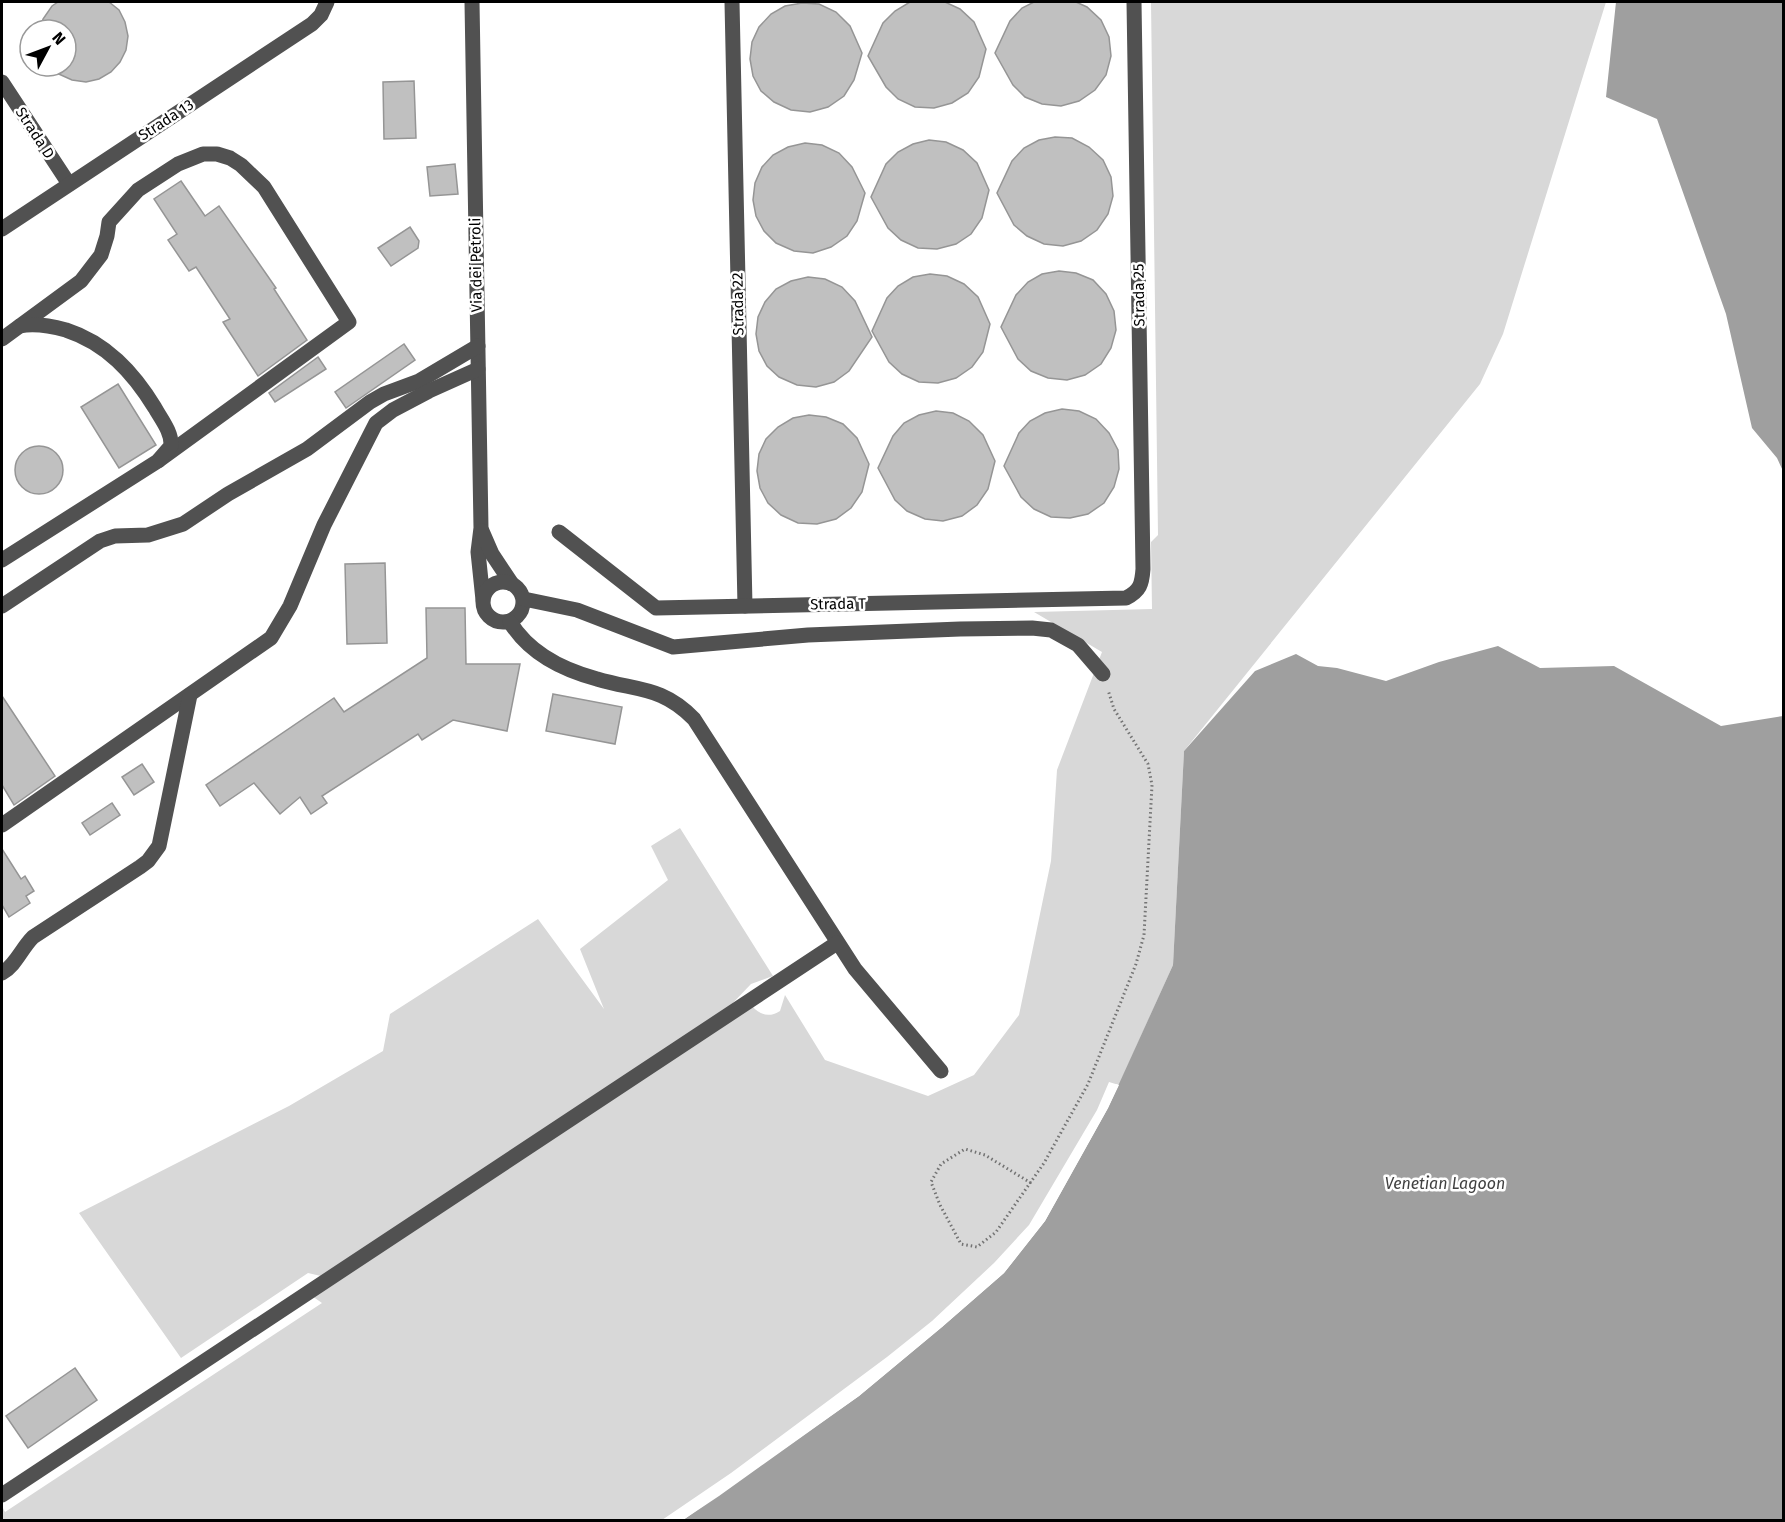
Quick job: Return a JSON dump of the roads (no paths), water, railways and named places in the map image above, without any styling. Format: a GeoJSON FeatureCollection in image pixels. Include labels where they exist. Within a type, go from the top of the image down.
{"type":"FeatureCollection","features":[{"type":"Feature","properties":{"kind":"street","name":"Via dei Petroli"},"geometry":{"type":"LineString","coordinates":[[472,2],[481,528],[477,552],[483,600]]}},
{"type":"Feature","properties":{"kind":"street","name":"Strada 22"},"geometry":{"type":"LineString","coordinates":[[732,2],[745,606]]}},
{"type":"Feature","properties":{"kind":"street","name":"Strada 25"},"geometry":{"type":"LineString","coordinates":[[1134,2],[1143,569],[1140,588]]}},
{"type":"Feature","properties":{"kind":"street","name":"Strada 13"},"geometry":{"type":"LineString","coordinates":[[2,229],[312,24],[327,4]]}},
{"type":"Feature","properties":{"kind":"street","name":"Strada D"},"geometry":{"type":"LineString","coordinates":[[2,82],[69,184]]}},
{"type":"Feature","properties":{"kind":"street"},"geometry":{"type":"LineString","coordinates":[[2,339],[81,281],[101,255],[109,222],[138,190],[178,164],[203,154],[217,154],[236,161],[254,177],[271,198],[349,322],[158,461],[2,560]]}},
{"type":"Feature","properties":{"kind":"street"},"geometry":{"type":"LineString","coordinates":[[20,326],[48,326],[80,335],[99,345],[120,362],[152,404],[172,440],[171,446],[158,461]]}},
{"type":"Feature","properties":{"kind":"street"},"geometry":{"type":"LineString","coordinates":[[2,606],[100,541],[116,536],[148,535],[183,524],[228,494],[307,449],[380,397],[419,381],[478,346]]}},
{"type":"Feature","properties":{"kind":"street"},"geometry":{"type":"LineString","coordinates":[[2,825],[262,646],[277,631],[324,525],[376,423],[393,410],[478,369]]}},
{"type":"Feature","properties":{"kind":"street","name":"Via dei Petroli"},"geometry":{"type":"LineString","coordinates":[[481,528],[492,554],[512,584]]}},
{"type":"Feature","properties":{"kind":"street","name":"Strada T"},"geometry":{"type":"LineString","coordinates":[[559,532],[656,608],[1126,598],[1140,588]]}},
{"type":"Feature","properties":{"kind":"street"},"geometry":{"type":"LineString","coordinates":[[500,582],[512,584],[518,588],[524,599],[521,613],[510,622],[496,622],[490,618],[486,613],[483,600],[485,593],[494,584],[500,582]]}},
{"type":"Feature","properties":{"kind":"street"},"geometry":{"type":"LineString","coordinates":[[524,599],[577,610],[673,646],[808,635],[972,629],[1051,630],[1078,645],[1103,674]]}},
{"type":"Feature","properties":{"kind":"street"},"geometry":{"type":"LineString","coordinates":[[510,622],[522,639],[548,659],[598,680],[656,692],[687,711],[701,727],[855,969],[941,1071]]}},
{"type":"Feature","properties":{"kind":"street"},"geometry":{"type":"LineString","coordinates":[[2,973],[14,965],[24,946],[33,937],[140,867],[154,855],[159,846],[190,695]]}},
{"type":"Feature","properties":{"kind":"street"},"geometry":{"type":"LineString","coordinates":[[2,1495],[837,943]]}},
{"type":"Feature","properties":{"kind":"water"},"geometry":{"type":"Polygon","coordinates":[[[1616,2],[1783,2],[1783,471],[1777,458],[1752,428],[1726,314],[1657,119],[1606,97],[1616,2]]]}},
{"type":"Feature","properties":{"kind":"water","name":"Venetian Lagoon"},"geometry":{"type":"Polygon","coordinates":[[[1498,646],[1540,668],[1614,666],[1721,726],[1783,716],[1783,1520],[683,1520],[859,1396],[1004,1273],[1045,1221],[1108,1108],[1173,965],[1184,751],[1255,671],[1296,654],[1318,666],[1337,668],[1386,681],[1439,662],[1498,646]]]}}]}
